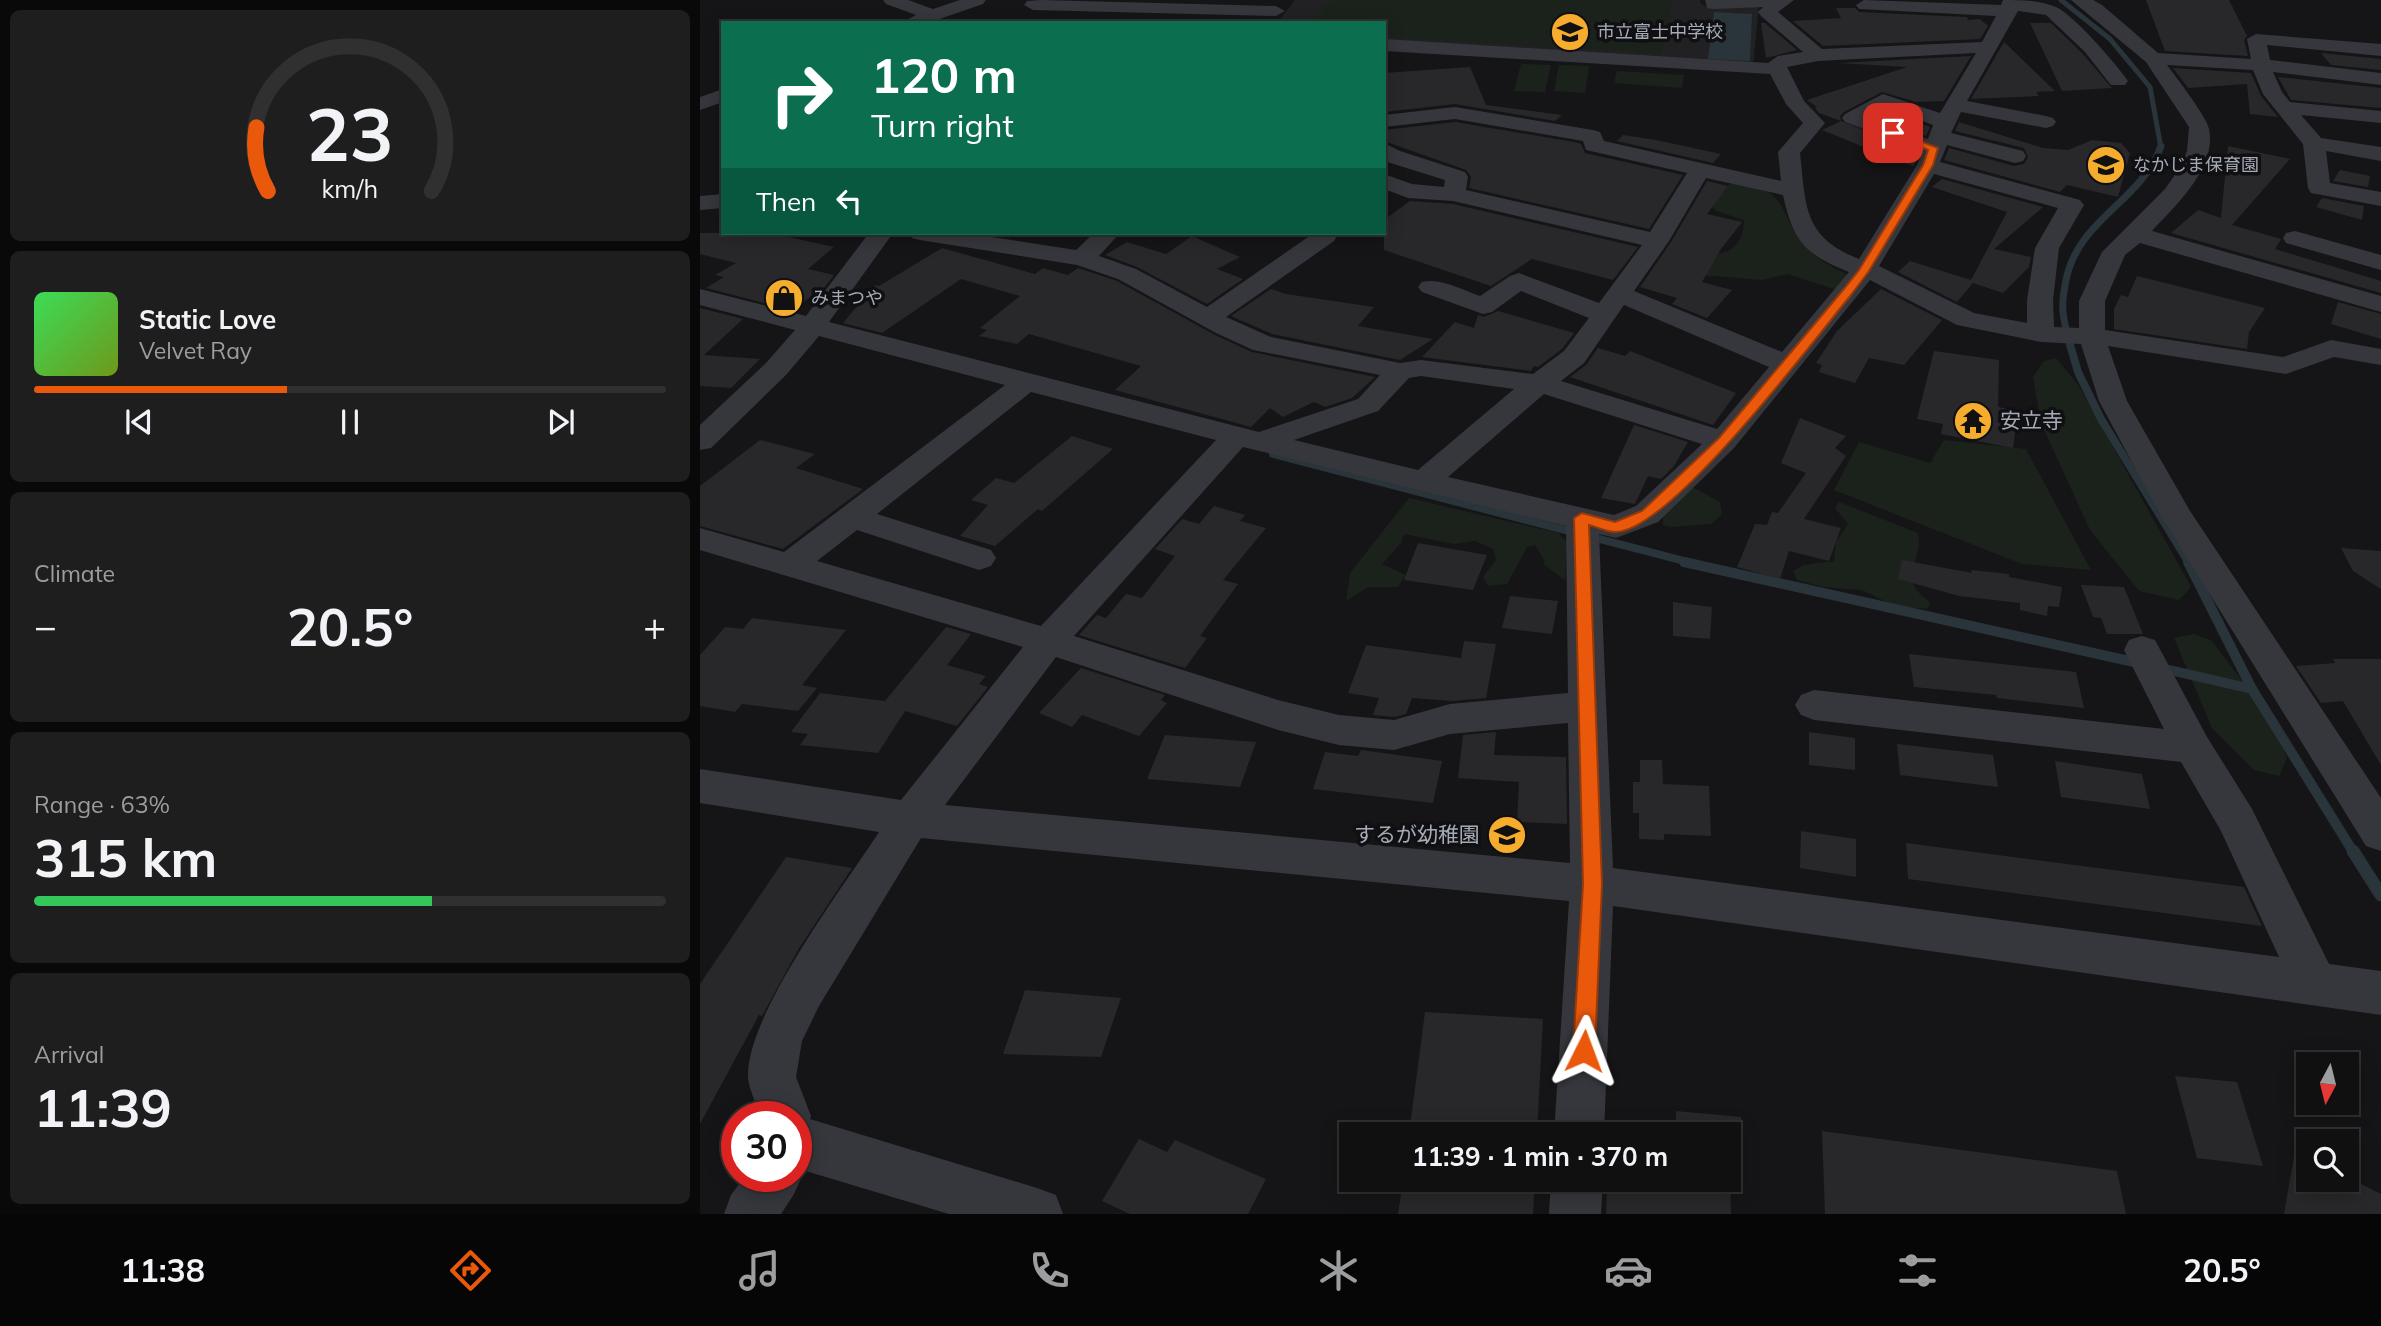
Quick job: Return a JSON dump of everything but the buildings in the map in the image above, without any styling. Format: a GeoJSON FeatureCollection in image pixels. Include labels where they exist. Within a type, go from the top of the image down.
{"type":"FeatureCollection","features":[{"type":"Feature","properties":{"kind":"street"},"geometry":{"type":"LineString","coordinates":[[892,0],[933,15]]}},
{"type":"Feature","properties":{"kind":"street"},"geometry":{"type":"LineString","coordinates":[[916,21],[977,0]]}},
{"type":"Feature","properties":{"kind":"street"},"geometry":{"type":"LineString","coordinates":[[1714,0],[1713,4],[1784,1]]}},
{"type":"Feature","properties":{"kind":"street"},"geometry":{"type":"LineString","coordinates":[[2080,0],[2096,9],[2153,58],[2199,127],[2198,150],[2190,170],[2173,194],[2136,234],[2114,251],[2092,301],[2092,338],[2113,401],[2176,514],[2381,833]]}},
{"type":"Feature","properties":{"kind":"street"},"geometry":{"type":"LineString","coordinates":[[1784,1],[1766,12],[1818,55]]}},
{"type":"Feature","properties":{"kind":"street"},"geometry":{"type":"LineString","coordinates":[[1022,21],[1035,3],[1276,11]]}},
{"type":"Feature","properties":{"kind":"street"},"geometry":{"type":"LineString","coordinates":[[1865,5],[2011,5],[2051,11],[2091,47],[2118,81]]}},
{"type":"Feature","properties":{"kind":"street"},"geometry":{"type":"LineString","coordinates":[[700,297],[1019,388],[1616,527],[1647,514],[1723,441],[1864,271],[2011,5]]}},
{"type":"Feature","properties":{"kind":"street"},"geometry":{"type":"LineString","coordinates":[[2381,50],[2256,39],[2265,79],[2314,144],[2319,188],[2381,199]]}},
{"type":"Feature","properties":{"kind":"street"},"geometry":{"type":"LineString","coordinates":[[1386,45],[1777,69]]}},
{"type":"Feature","properties":{"kind":"street"},"geometry":{"type":"LineString","coordinates":[[1989,47],[1818,55],[1785,60],[1777,64],[1777,69],[1796,104],[1815,123],[1789,152],[1799,217],[1806,234],[1814,244],[1828,255],[1881,276],[1966,319],[2040,334],[2109,338],[2286,366],[2330,348],[2381,357]]}},
{"type":"Feature","properties":{"kind":"street"},"geometry":{"type":"LineString","coordinates":[[2153,58],[2263,65],[2381,79]]}},
{"type":"Feature","properties":{"kind":"street"},"geometry":{"type":"LineString","coordinates":[[700,104],[721,96]]}},
{"type":"Feature","properties":{"kind":"street"},"geometry":{"type":"LineString","coordinates":[[2284,107],[2381,117]]}},
{"type":"Feature","properties":{"kind":"street"},"geometry":{"type":"LineString","coordinates":[[1386,121],[1455,113],[1593,136],[1587,153],[1700,170],[1793,191]]}},
{"type":"Feature","properties":{"kind":"street"},"geometry":{"type":"LineString","coordinates":[[1940,135],[2046,121]]}},
{"type":"Feature","properties":{"kind":"street"},"geometry":{"type":"LineString","coordinates":[[1940,135],[2015,156]]}},
{"type":"Feature","properties":{"kind":"street"},"geometry":{"type":"LineString","coordinates":[[1940,135],[2071,205],[2047,248],[2040,300],[2040,334]]}},
{"type":"Feature","properties":{"kind":"street"},"geometry":{"type":"LineString","coordinates":[[2314,144],[2381,154]]}},
{"type":"Feature","properties":{"kind":"street"},"geometry":{"type":"LineString","coordinates":[[1386,151],[1392,156],[1457,177],[1453,194]]}},
{"type":"Feature","properties":{"kind":"street"},"geometry":{"type":"LineString","coordinates":[[1423,482],[1574,357],[1657,241],[1700,170]]}},
{"type":"Feature","properties":{"kind":"street"},"geometry":{"type":"LineString","coordinates":[[1386,182],[1408,191],[1453,194],[1657,241]]}},
{"type":"Feature","properties":{"kind":"street"},"geometry":{"type":"LineString","coordinates":[[700,203],[721,201]]}},
{"type":"Feature","properties":{"kind":"street"},"geometry":{"type":"LineString","coordinates":[[2136,234],[2381,304]]}},
{"type":"Feature","properties":{"kind":"street"},"geometry":{"type":"LineString","coordinates":[[700,441],[776,369],[812,327],[880,235]]}},
{"type":"Feature","properties":{"kind":"street"},"geometry":{"type":"LineString","coordinates":[[933,235],[1082,258],[1127,274],[1263,344],[1400,371],[1421,368],[1541,383],[1723,441]]}},
{"type":"Feature","properties":{"kind":"street"},"geometry":{"type":"LineString","coordinates":[[1082,258],[1106,235]]}},
{"type":"Feature","properties":{"kind":"street"},"geometry":{"type":"LineString","coordinates":[[1209,317],[1325,236]]}},
{"type":"Feature","properties":{"kind":"street"},"geometry":{"type":"LineString","coordinates":[[2295,238],[2381,263]]}},
{"type":"Feature","properties":{"kind":"street"},"geometry":{"type":"LineString","coordinates":[[1431,288],[1483,306],[1520,281],[1613,304],[1788,365]]}},
{"type":"Feature","properties":{"kind":"street"},"geometry":{"type":"LineString","coordinates":[[779,1101],[772,1077],[779,1038],[803,990],[910,819],[1048,641],[1247,439],[1368,405],[1400,371]]}},
{"type":"Feature","properties":{"kind":"street"},"geometry":{"type":"LineString","coordinates":[[790,565],[1019,388]]}},
{"type":"Feature","properties":{"kind":"street"},"geometry":{"type":"LineString","coordinates":[[853,517],[979,558]]}},
{"type":"Feature","properties":{"kind":"street"},"geometry":{"type":"LineString","coordinates":[[1580,1122],[1592,884],[1582,518]]}},
{"type":"Feature","properties":{"kind":"street"},"geometry":{"type":"LineString","coordinates":[[700,539],[1048,641],[1278,715],[1339,730],[1394,736],[1450,719],[1587,706]]}},
{"type":"Feature","properties":{"kind":"street"},"geometry":{"type":"LineString","coordinates":[[2142,650],[2193,748],[2237,821],[2350,989]]}},
{"type":"Feature","properties":{"kind":"street"},"geometry":{"type":"LineString","coordinates":[[1814,705],[2193,748]]}},
{"type":"Feature","properties":{"kind":"street"},"geometry":{"type":"LineString","coordinates":[[700,786],[910,819],[1592,884],[2350,989]]}},
{"type":"Feature","properties":{"kind":"street"},"geometry":{"type":"LineString","coordinates":[[812,1150],[1037,1214]]}},
{"type":"Feature","properties":{"kind":"street"},"geometry":{"type":"LineString","coordinates":[[750,1214],[763,1192]]}},
{"type":"Feature","properties":{"kind":"street"},"geometry":{"type":"LineString","coordinates":[[1575,1214],[1576,1192]]}},
{"type":"Feature","properties":{"kind":"shaded area","name":"市立富士中学校"},"geometry":{"type":"Polygon","coordinates":[[[1295,0],[1700,0],[1700,3],[1707,7],[1759,6],[1753,66],[1386,41],[1386,21],[1279,21],[1295,0]]]}},
{"type":"Feature","properties":{"kind":"shaded area","name":"市立富士中学校"},"geometry":{"type":"Polygon","coordinates":[[[1331,0],[1673,0],[1661,54],[1386,37],[1386,21],[1315,21],[1331,0]]]}},
{"type":"Feature","properties":{"kind":"shaded area"},"geometry":{"type":"Polygon","coordinates":[[[1714,12],[1752,14],[1750,61],[1708,59],[1714,12]]]}},
{"type":"Feature","properties":{"kind":"shaded area"},"geometry":{"type":"Polygon","coordinates":[[[1521,64],[1551,65],[1545,92],[1514,91],[1521,64]]]}},
{"type":"Feature","properties":{"kind":"shaded area"},"geometry":{"type":"Polygon","coordinates":[[[1559,65],[1589,66],[1585,93],[1554,91],[1559,65]]]}},
{"type":"Feature","properties":{"kind":"shaded area"},"geometry":{"type":"Polygon","coordinates":[[[1617,71],[1684,75],[1682,88],[1614,83],[1617,71]]]}},
{"type":"Feature","properties":{"kind":"shaded area"},"geometry":{"type":"Polygon","coordinates":[[[1730,184],[1750,185],[1774,196],[1810,251],[1824,262],[1851,276],[1837,290],[1788,274],[1762,280],[1699,275],[1666,265],[1658,259],[1712,255],[1725,252],[1734,246],[1741,236],[1744,220],[1716,211],[1709,204],[1730,184]]]}},
{"type":"Feature","properties":{"kind":"shaded area"},"geometry":{"type":"Polygon","coordinates":[[[2056,358],[2079,386],[2191,587],[2179,600],[2139,591],[2090,530],[2041,423],[2033,377],[2044,361],[2056,358]]]}},
{"type":"Feature","properties":{"kind":"shaded area"},"geometry":{"type":"Polygon","coordinates":[[[1944,440],[2026,449],[2091,570],[2022,564],[1834,490],[1859,442],[1930,463],[1944,440]]]}},
{"type":"Feature","properties":{"kind":"shaded area"},"geometry":{"type":"Polygon","coordinates":[[[1692,487],[1720,502],[1722,514],[1711,524],[1672,527],[1663,525],[1663,517],[1692,487]]]}},
{"type":"Feature","properties":{"kind":"shaded area"},"geometry":{"type":"Polygon","coordinates":[[[1409,498],[1558,533],[1567,542],[1565,580],[1543,564],[1545,561],[1535,545],[1527,547],[1507,584],[1488,586],[1483,577],[1496,560],[1493,549],[1475,541],[1454,544],[1404,534],[1401,543],[1382,564],[1406,575],[1398,587],[1368,587],[1346,601],[1350,573],[1409,498]]]}},
{"type":"Feature","properties":{"kind":"shaded area"},"geometry":{"type":"Polygon","coordinates":[[[1839,502],[1918,533],[1919,543],[1912,577],[1919,593],[1930,602],[1928,609],[1895,606],[1862,590],[1823,587],[1797,580],[1793,571],[1804,565],[1834,561],[1836,542],[1848,524],[1835,508],[1839,502]]]}},
{"type":"Feature","properties":{"kind":"shaded area"},"geometry":{"type":"Polygon","coordinates":[[[2194,634],[2212,641],[2275,725],[2287,758],[2279,776],[2254,770],[2212,728],[2174,638],[2194,634]]]}},
{"type":"Feature","properties":{"kind":"waterway"},"geometry":{"type":"LineString","coordinates":[[2061,0],[2110,39],[2150,87],[2161,147]]}},
{"type":"Feature","properties":{"kind":"waterway"},"geometry":{"type":"LineString","coordinates":[[2067,332],[2063,300],[2073,259],[2096,225],[2140,182],[2161,147]]}},
{"type":"Feature","properties":{"kind":"waterway"},"geometry":{"type":"LineString","coordinates":[[2066,331],[2078,372],[2101,419],[2189,563]]}},
{"type":"Feature","properties":{"kind":"waterway"},"geometry":{"type":"LineString","coordinates":[[1273,454],[1692,563]]}},
{"type":"Feature","properties":{"kind":"waterway"},"geometry":{"type":"LineString","coordinates":[[1684,562],[2143,664]]}},
{"type":"Feature","properties":{"kind":"waterway"},"geometry":{"type":"LineString","coordinates":[[2188,562],[2252,689]]}},
{"type":"Feature","properties":{"kind":"waterway"},"geometry":{"type":"LineString","coordinates":[[2161,668],[2252,689]]}},
{"type":"Feature","properties":{"kind":"waterway"},"geometry":{"type":"LineString","coordinates":[[2252,689],[2354,853]]}},
{"type":"Feature","properties":{"kind":"waterway"},"geometry":{"type":"LineString","coordinates":[[2353,851],[2381,895]]}},
{"type":"Feature","properties":{"kind":"place","name":"市立富士中学校"},"geometry":{"type":"Point","coordinates":[1570,32]}},
{"type":"Feature","properties":{"kind":"place","name":"なかじま保育園"},"geometry":{"type":"Point","coordinates":[2106,165]}},
{"type":"Feature","properties":{"kind":"place","name":"みまつや"},"geometry":{"type":"Point","coordinates":[784,298]}},
{"type":"Feature","properties":{"kind":"place","name":"安立寺"},"geometry":{"type":"Point","coordinates":[1973,421]}},
{"type":"Feature","properties":{"kind":"place","name":"するが幼稚園"},"geometry":{"type":"Point","coordinates":[1507,835]}},
{"type":"Feature","properties":{"kind":"route"},"geometry":{"type":"LineString","coordinates":[[1584,1051],[1592,884],[1582,518],[1616,527],[1647,514],[1723,441],[1847,293],[1864,271],[1928,165],[1933,148],[1893,133]]}}]}
